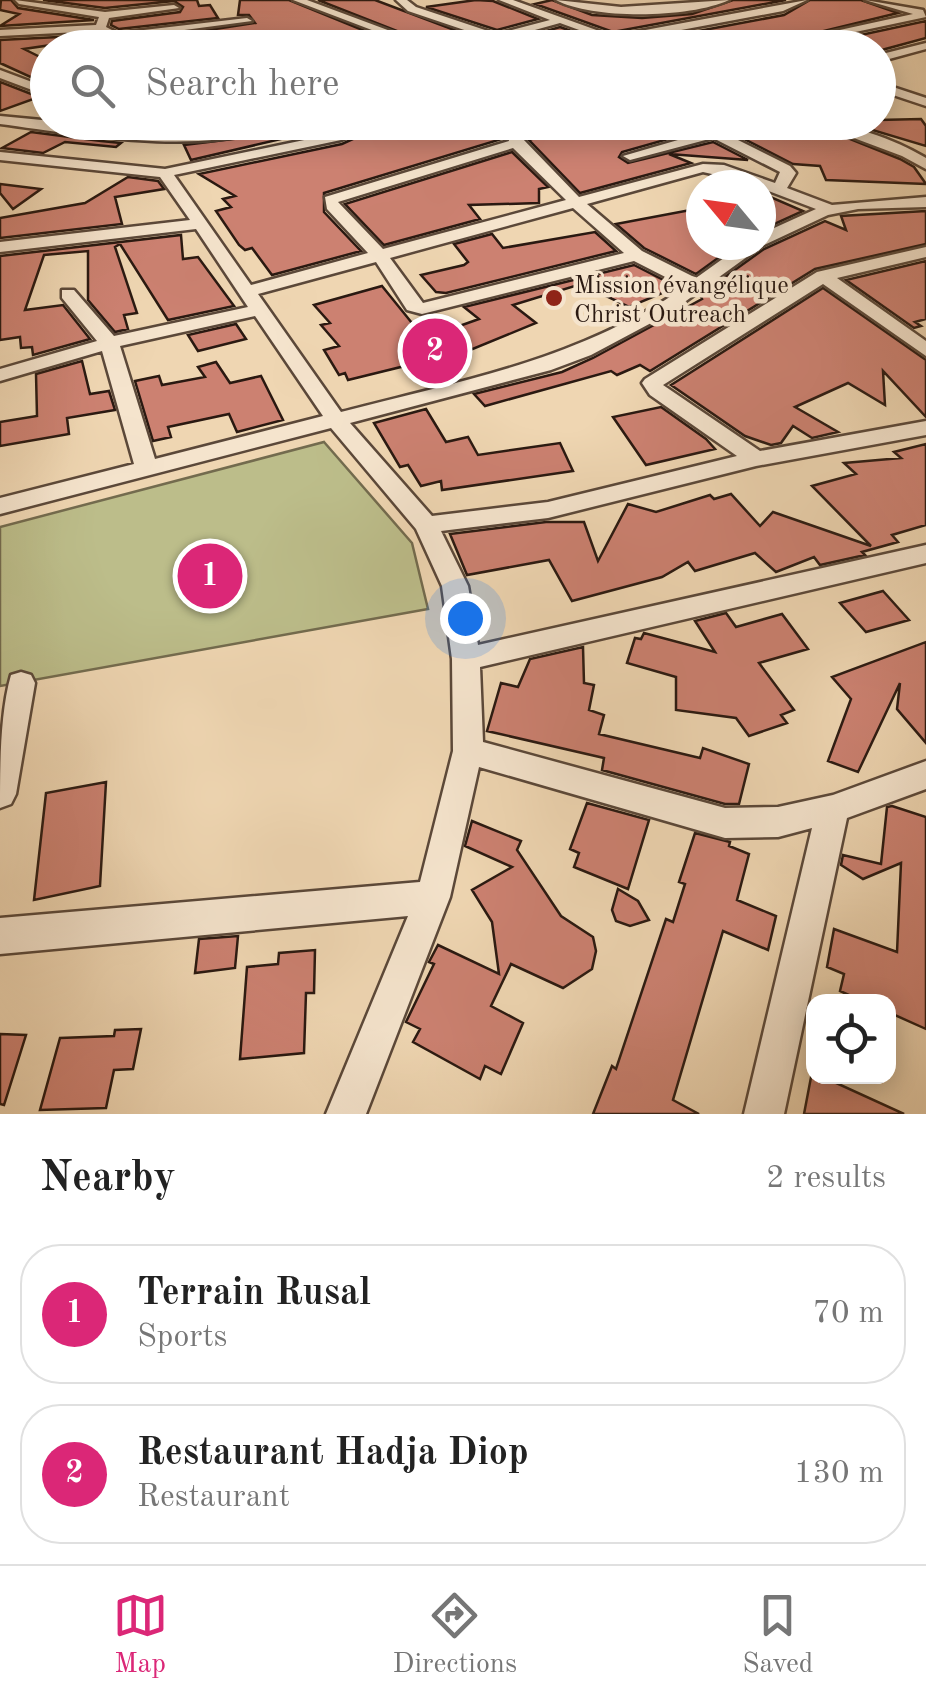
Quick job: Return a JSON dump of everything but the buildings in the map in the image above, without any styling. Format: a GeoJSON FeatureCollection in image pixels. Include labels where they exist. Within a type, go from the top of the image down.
{"type":"FeatureCollection","features":[{"type":"Feature","properties":{"kind":"street"},"geometry":{"type":"LineString","coordinates":[[90,12],[114,0]]}},
{"type":"Feature","properties":{"kind":"street"},"geometry":{"type":"LineString","coordinates":[[298,0],[380,30]]}},
{"type":"Feature","properties":{"kind":"street"},"geometry":{"type":"LineString","coordinates":[[400,0],[412,9],[475,30]]}},
{"type":"Feature","properties":{"kind":"street"},"geometry":{"type":"LineString","coordinates":[[504,0],[589,30]]}},
{"type":"Feature","properties":{"kind":"street"},"geometry":{"type":"LineString","coordinates":[[561,0],[622,10],[724,0]]}},
{"type":"Feature","properties":{"kind":"street"},"geometry":{"type":"LineString","coordinates":[[643,0],[712,21]]}},
{"type":"Feature","properties":{"kind":"street"},"geometry":{"type":"LineString","coordinates":[[654,30],[783,8],[802,0]]}},
{"type":"Feature","properties":{"kind":"street"},"geometry":{"type":"LineString","coordinates":[[870,0],[926,14]]}},
{"type":"Feature","properties":{"kind":"street"},"geometry":{"type":"LineString","coordinates":[[2,10],[20,1],[105,15],[174,8]]}},
{"type":"Feature","properties":{"kind":"street"},"geometry":{"type":"LineString","coordinates":[[858,30],[926,14]]}},
{"type":"Feature","properties":{"kind":"street"},"geometry":{"type":"LineString","coordinates":[[100,28],[105,15]]}},
{"type":"Feature","properties":{"kind":"street"},"geometry":{"type":"LineString","coordinates":[[523,30],[561,20]]}},
{"type":"Feature","properties":{"kind":"street"},"geometry":{"type":"LineString","coordinates":[[173,30],[247,22]]}},
{"type":"Feature","properties":{"kind":"street"},"geometry":{"type":"LineString","coordinates":[[49,30],[104,30]]}},
{"type":"Feature","properties":{"kind":"street"},"geometry":{"type":"LineString","coordinates":[[0,33],[30,31]]}},
{"type":"Feature","properties":{"kind":"street"},"geometry":{"type":"LineString","coordinates":[[896,54],[926,46]]}},
{"type":"Feature","properties":{"kind":"street"},"geometry":{"type":"LineString","coordinates":[[0,74],[30,85]]}},
{"type":"Feature","properties":{"kind":"street"},"geometry":{"type":"LineString","coordinates":[[896,87],[926,86]]}},
{"type":"Feature","properties":{"kind":"street"},"geometry":{"type":"LineString","coordinates":[[896,91],[926,102]]}},
{"type":"Feature","properties":{"kind":"street"},"geometry":{"type":"LineString","coordinates":[[0,120],[30,124]]}},
{"type":"Feature","properties":{"kind":"street"},"geometry":{"type":"LineString","coordinates":[[0,156],[165,173],[326,140]]}},
{"type":"Feature","properties":{"kind":"street"},"geometry":{"type":"LineString","coordinates":[[498,140],[330,200],[380,257],[413,306],[422,309],[636,255]]}},
{"type":"Feature","properties":{"kind":"street"},"geometry":{"type":"LineString","coordinates":[[520,140],[576,202],[636,255],[697,286]]}},
{"type":"Feature","properties":{"kind":"street"},"geometry":{"type":"LineString","coordinates":[[630,156],[691,140]]}},
{"type":"Feature","properties":{"kind":"street"},"geometry":{"type":"LineString","coordinates":[[726,140],[785,169],[789,174],[779,189]]}},
{"type":"Feature","properties":{"kind":"street"},"geometry":{"type":"LineString","coordinates":[[862,140],[923,159]]}},
{"type":"Feature","properties":{"kind":"street"},"geometry":{"type":"LineString","coordinates":[[245,292],[703,168],[719,168],[826,207]]}},
{"type":"Feature","properties":{"kind":"street"},"geometry":{"type":"LineString","coordinates":[[165,173],[336,420],[426,524],[455,586],[466,659],[468,751],[433,897],[346,1114]]}},
{"type":"Feature","properties":{"kind":"street"},"geometry":{"type":"LineString","coordinates":[[776,233],[826,207],[859,202],[926,202]]}},
{"type":"Feature","properties":{"kind":"street"},"geometry":{"type":"LineString","coordinates":[[0,247],[197,224]]}},
{"type":"Feature","properties":{"kind":"street"},"geometry":{"type":"LineString","coordinates":[[756,459],[657,391],[652,383],[824,276],[926,252]]}},
{"type":"Feature","properties":{"kind":"street"},"geometry":{"type":"LineString","coordinates":[[5,498],[147,470],[576,356],[697,286],[728,260]]}},
{"type":"Feature","properties":{"kind":"street"},"geometry":{"type":"LineString","coordinates":[[824,276],[926,350]]}},
{"type":"Feature","properties":{"kind":"street"},"geometry":{"type":"LineString","coordinates":[[68,294],[108,342],[147,470]]}},
{"type":"Feature","properties":{"kind":"street"},"geometry":{"type":"LineString","coordinates":[[0,375],[108,342],[258,310]]}},
{"type":"Feature","properties":{"kind":"street"},"geometry":{"type":"LineString","coordinates":[[426,524],[548,510],[756,459],[926,428]]}},
{"type":"Feature","properties":{"kind":"street"},"geometry":{"type":"LineString","coordinates":[[466,659],[926,554]]}},
{"type":"Feature","properties":{"kind":"street"},"geometry":{"type":"LineString","coordinates":[[0,794],[22,683]]}},
{"type":"Feature","properties":{"kind":"street"},"geometry":{"type":"LineString","coordinates":[[468,751],[725,823],[778,822],[834,809],[926,775]]}},
{"type":"Feature","properties":{"kind":"street"},"geometry":{"type":"LineString","coordinates":[[764,1114],[834,809]]}},
{"type":"Feature","properties":{"kind":"street"},"geometry":{"type":"LineString","coordinates":[[0,936],[433,897]]}},
{"type":"Feature","properties":{"kind":"green space"},"geometry":{"type":"Polygon","coordinates":[[[324,442],[412,543],[428,609],[0,686],[0,527],[324,442]]]}},
{"type":"Feature","properties":{"kind":"place","name":"Mission évangélique Christ Outreach"},"geometry":{"type":"Point","coordinates":[554,298]}},
{"type":"Feature","properties":{"kind":"place","name":"Restaurant Hadja Diop"},"geometry":{"type":"Point","coordinates":[435,351]}},
{"type":"Feature","properties":{"kind":"place","name":"Terrain Rusal"},"geometry":{"type":"Point","coordinates":[210,576]}}]}
